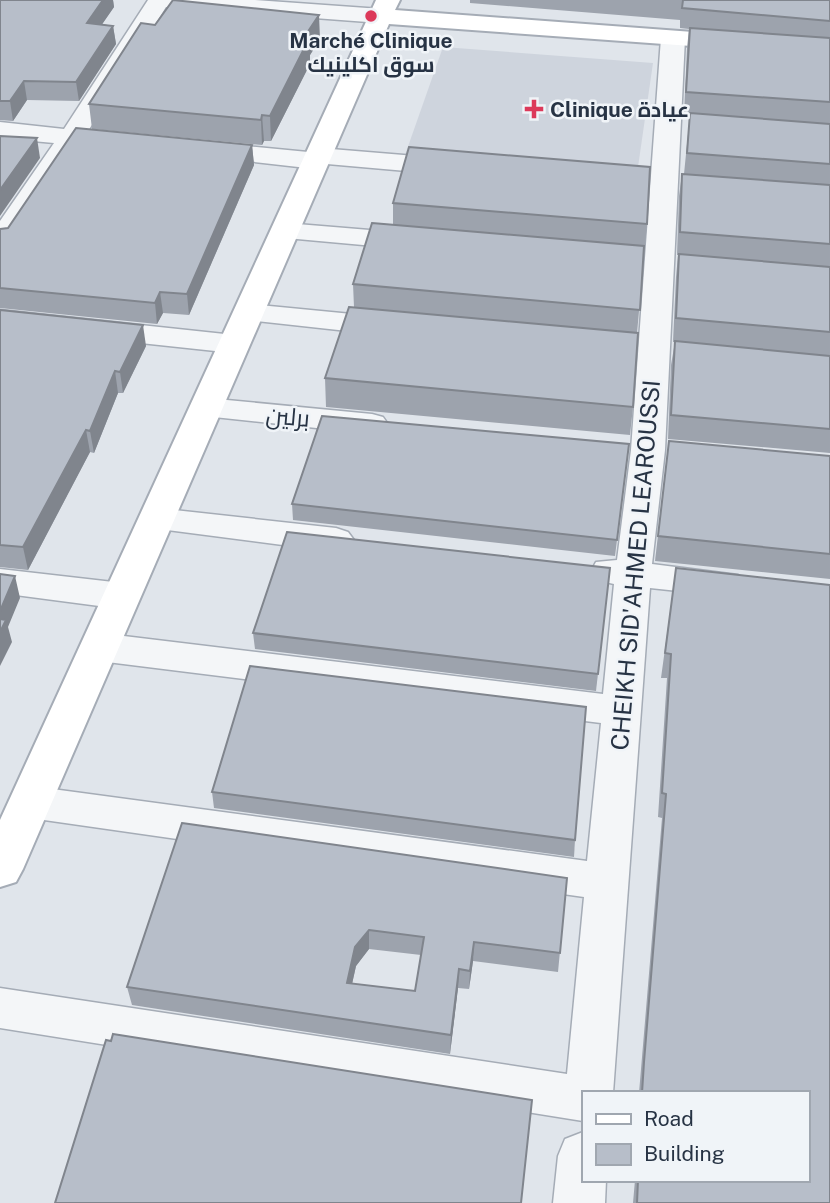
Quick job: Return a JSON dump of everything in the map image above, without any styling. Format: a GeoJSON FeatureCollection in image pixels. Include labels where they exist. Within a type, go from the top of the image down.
{"type":"FeatureCollection","features":[{"type":"Feature","properties":{"kind":"street"},"geometry":{"type":"LineString","coordinates":[[0,241],[161,0],[385,8],[673,38],[830,49]]}},
{"type":"Feature","properties":{"kind":"street"},"geometry":{"type":"LineString","coordinates":[[0,869],[385,8]]}},
{"type":"Feature","properties":{"kind":"street","name":"CHEIKH SID'AHMED LEAROUSSI"},"geometry":{"type":"LineString","coordinates":[[589,1091],[633,574],[647,450],[664,184],[681,124],[673,38]]}},
{"type":"Feature","properties":{"kind":"street"},"geometry":{"type":"LineString","coordinates":[[0,130],[151,145]]}},
{"type":"Feature","properties":{"kind":"street"},"geometry":{"type":"LineString","coordinates":[[179,147],[471,168]]}},
{"type":"Feature","properties":{"kind":"street"},"geometry":{"type":"LineString","coordinates":[[285,231],[451,246]]}},
{"type":"Feature","properties":{"kind":"street"},"geometry":{"type":"LineString","coordinates":[[248,313],[428,330]]}},
{"type":"Feature","properties":{"kind":"street"},"geometry":{"type":"LineString","coordinates":[[0,319],[234,344]]}},
{"type":"Feature","properties":{"kind":"street","name":"برلين"},"geometry":{"type":"LineString","coordinates":[[206,408],[399,426]]}},
{"type":"Feature","properties":{"kind":"street"},"geometry":{"type":"LineString","coordinates":[[156,519],[364,543]]}},
{"type":"Feature","properties":{"kind":"street"},"geometry":{"type":"LineString","coordinates":[[571,567],[764,588]]}},
{"type":"Feature","properties":{"kind":"street"},"geometry":{"type":"LineString","coordinates":[[0,581],[122,596]]}},
{"type":"Feature","properties":{"kind":"street"},"geometry":{"type":"LineString","coordinates":[[99,647],[621,711]]}},
{"type":"Feature","properties":{"kind":"street"},"geometry":{"type":"LineString","coordinates":[[30,802],[607,882]]}},
{"type":"Feature","properties":{"kind":"street"},"geometry":{"type":"LineString","coordinates":[[0,1007],[582,1099]]}},
{"type":"Feature","properties":{"kind":"street"},"geometry":{"type":"LineString","coordinates":[[579,1203],[582,1168]]}},
{"type":"Feature","properties":{"kind":"shaded area","name":"Clinique عيادة"},"geometry":{"type":"Polygon","coordinates":[[[443,47],[653,63],[637,174],[405,155],[443,47]]]}},
{"type":"Feature","properties":{"kind":"building"},"geometry":{"type":"Polygon","coordinates":[[[0,0],[103,0],[87,23],[113,26],[76,82],[24,81],[10,101],[0,101],[0,0]]]}},
{"type":"Feature","properties":{"kind":"building"},"geometry":{"type":"Polygon","coordinates":[[[173,0],[319,15],[303,39],[309,39],[270,116],[262,115],[261,120],[89,104],[141,23],[155,25],[173,0]]]}},
{"type":"Feature","properties":{"kind":"building"},"geometry":{"type":"Polygon","coordinates":[[[683,0],[830,0],[830,21],[682,8],[683,0]]]}},
{"type":"Feature","properties":{"kind":"building"},"geometry":{"type":"Polygon","coordinates":[[[690,28],[830,38],[830,102],[686,92],[690,28]]]}},
{"type":"Feature","properties":{"kind":"building"},"geometry":{"type":"Polygon","coordinates":[[[690,113],[830,124],[830,164],[687,153],[690,113]]]}},
{"type":"Feature","properties":{"kind":"building"},"geometry":{"type":"Polygon","coordinates":[[[76,128],[252,145],[187,294],[160,292],[155,303],[0,288],[0,229],[8,228],[76,128]]]}},
{"type":"Feature","properties":{"kind":"building"},"geometry":{"type":"Polygon","coordinates":[[[0,136],[37,138],[0,190],[0,136]]]}},
{"type":"Feature","properties":{"kind":"building"},"geometry":{"type":"Polygon","coordinates":[[[409,147],[650,167],[647,224],[393,203],[409,147]]]}},
{"type":"Feature","properties":{"kind":"building"},"geometry":{"type":"Polygon","coordinates":[[[682,174],[830,185],[830,244],[680,232],[682,174]]]}},
{"type":"Feature","properties":{"kind":"building"},"geometry":{"type":"Polygon","coordinates":[[[372,223],[644,246],[640,310],[353,284],[372,223]]]}},
{"type":"Feature","properties":{"kind":"building"},"geometry":{"type":"Polygon","coordinates":[[[679,254],[830,267],[830,332],[676,318],[679,254]]]}},
{"type":"Feature","properties":{"kind":"building"},"geometry":{"type":"Polygon","coordinates":[[[349,307],[638,333],[633,407],[325,378],[349,307]]]}},
{"type":"Feature","properties":{"kind":"building"},"geometry":{"type":"Polygon","coordinates":[[[0,310],[143,325],[120,372],[115,371],[90,431],[86,430],[23,547],[0,545],[0,310]]]}},
{"type":"Feature","properties":{"kind":"building"},"geometry":{"type":"Polygon","coordinates":[[[675,341],[830,356],[830,429],[671,415],[675,341]]]}},
{"type":"Feature","properties":{"kind":"building"},"geometry":{"type":"Polygon","coordinates":[[[322,416],[629,444],[617,540],[292,504],[322,416]]]}},
{"type":"Feature","properties":{"kind":"building"},"geometry":{"type":"Polygon","coordinates":[[[669,441],[830,456],[830,554],[658,536],[669,441]]]}},
{"type":"Feature","properties":{"kind":"building"},"geometry":{"type":"Polygon","coordinates":[[[287,532],[610,568],[598,674],[253,633],[287,532]]]}},
{"type":"Feature","properties":{"kind":"building"},"geometry":{"type":"Polygon","coordinates":[[[676,568],[830,585],[830,1203],[637,1203],[638,1182],[809,1182],[809,1091],[642,1091],[666,794],[662,793],[671,654],[665,653],[676,568]]]}},
{"type":"Feature","properties":{"kind":"building"},"geometry":{"type":"Polygon","coordinates":[[[0,574],[15,576],[0,611],[0,574]]]}},
{"type":"Feature","properties":{"kind":"building"},"geometry":{"type":"Polygon","coordinates":[[[0,619],[6,620],[0,632],[0,619]]]}},
{"type":"Feature","properties":{"kind":"building"},"geometry":{"type":"Polygon","coordinates":[[[250,666],[586,707],[575,840],[212,792],[250,666]]]}},
{"type":"Feature","properties":{"kind":"building"},"geometry":{"type":"Polygon","coordinates":[[[182,823],[567,878],[560,953],[474,942],[470,971],[459,969],[451,1035],[127,987],[182,823]],[[369,930],[355,947],[347,983],[415,991],[424,937],[369,930]]]}},
{"type":"Feature","properties":{"kind":"building"},"geometry":{"type":"Polygon","coordinates":[[[113,1034],[532,1100],[521,1203],[55,1203],[106,1040],[111,1041],[113,1034]]]}},
{"type":"Feature","properties":{"kind":"place","name":"Marché Clinique سوق اكلينيك"},"geometry":{"type":"Point","coordinates":[371,16]}},
{"type":"Feature","properties":{"kind":"place","name":"Clinique عيادة"},"geometry":{"type":"Point","coordinates":[534,109]}}]}
